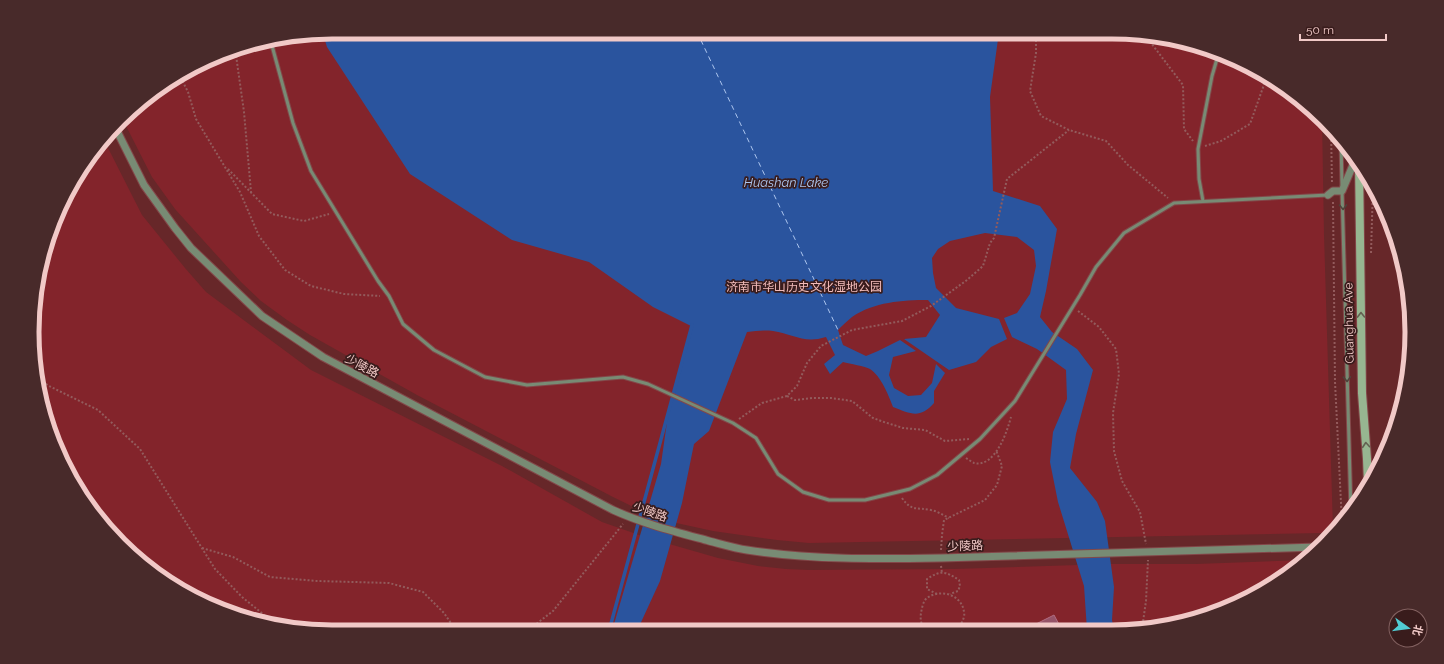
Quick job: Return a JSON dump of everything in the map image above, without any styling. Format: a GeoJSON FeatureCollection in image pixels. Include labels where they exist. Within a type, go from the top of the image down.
{"type":"FeatureCollection","features":[{"type":"Feature","properties":{"kind":"main road","name":"Guanghua Ave"},"geometry":{"type":"LineString","coordinates":[[1359,174],[1362,393],[1368,475]]}},
{"type":"Feature","properties":{"kind":"street","name":"少陵路"},"geometry":{"type":"LineString","coordinates":[[118,133],[144,185],[175,228],[191,248],[262,316],[323,358],[629,517],[674,532],[746,550],[786,555],[880,559],[1148,553],[1310,547]]}},
{"type":"Feature","properties":{"kind":"street"},"geometry":{"type":"LineString","coordinates":[[1330,193],[1342,191],[1353,165]]}},
{"type":"Feature","properties":{"kind":"lane"},"geometry":{"type":"LineString","coordinates":[[272,46],[293,123],[311,172],[378,281],[389,296],[404,324],[434,350],[485,377],[527,385],[623,377],[648,384],[717,417],[734,423],[756,438],[778,474],[803,492],[829,500],[866,500],[910,490],[937,475],[980,439],[1015,401],[1096,267],[1124,232],[1174,203],[1330,193]]}},
{"type":"Feature","properties":{"kind":"lane"},"geometry":{"type":"LineString","coordinates":[[1203,202],[1199,179],[1198,149],[1212,76],[1217,59]]}},
{"type":"Feature","properties":{"kind":"lane"},"geometry":{"type":"LineString","coordinates":[[1341,151],[1351,502]]}},
{"type":"Feature","properties":{"kind":"path"},"geometry":{"type":"LineString","coordinates":[[1036,39],[1036,53],[1030,91],[1041,116],[1069,130],[1106,141],[1128,165],[1174,203]]}},
{"type":"Feature","properties":{"kind":"path"},"geometry":{"type":"LineString","coordinates":[[236,56],[244,112],[251,192]]}},
{"type":"Feature","properties":{"kind":"path"},"geometry":{"type":"LineString","coordinates":[[182,80],[188,92],[196,119],[240,192],[259,236],[285,270],[311,286],[344,294],[389,296]]}},
{"type":"Feature","properties":{"kind":"path"},"geometry":{"type":"LineString","coordinates":[[734,423],[762,403],[787,396],[796,386],[807,363],[824,344],[852,330],[902,321],[931,306],[967,280],[983,266],[990,243],[994,238],[1007,179],[1069,130]]}},
{"type":"Feature","properties":{"kind":"path"},"geometry":{"type":"LineString","coordinates":[[1331,138],[1330,193],[1335,382],[1342,513]]}},
{"type":"Feature","properties":{"kind":"path"},"geometry":{"type":"LineString","coordinates":[[224,166],[272,214],[304,221],[336,212]]}},
{"type":"Feature","properties":{"kind":"path"},"geometry":{"type":"LineString","coordinates":[[1072,307],[1099,327],[1116,348],[1119,374],[1113,413],[1114,451],[1122,481],[1140,512],[1148,553],[1146,601],[1143,623]]}},
{"type":"Feature","properties":{"kind":"path"},"geometry":{"type":"LineString","coordinates":[[44,382],[98,410],[140,449],[215,569],[242,597],[267,617]]}},
{"type":"Feature","properties":{"kind":"path"},"geometry":{"type":"LineString","coordinates":[[787,396],[795,400],[831,398],[852,401],[873,418],[903,428],[925,430],[945,441],[980,439]]}},
{"type":"Feature","properties":{"kind":"path"},"geometry":{"type":"LineString","coordinates":[[962,455],[974,463],[984,463],[992,458],[1006,435],[1015,401]]}},
{"type":"Feature","properties":{"kind":"path"},"geometry":{"type":"LineString","coordinates":[[941,558],[944,520],[985,500],[997,484],[1002,466],[996,450]]}},
{"type":"Feature","properties":{"kind":"path"},"geometry":{"type":"LineString","coordinates":[[898,492],[907,505],[917,510],[931,510],[949,518]]}},
{"type":"Feature","properties":{"kind":"path"},"geometry":{"type":"LineString","coordinates":[[535,625],[553,611],[629,517]]}},
{"type":"Feature","properties":{"kind":"path"},"geometry":{"type":"LineString","coordinates":[[202,548],[233,557],[270,577],[317,581],[389,583],[423,592],[444,613],[452,625]]}},
{"type":"Feature","properties":{"kind":"path"},"geometry":{"type":"LineString","coordinates":[[922,625],[920,617],[926,599],[938,594],[950,594],[958,590],[960,586],[959,580],[948,573],[935,574],[927,579],[927,589],[938,594]]}},
{"type":"Feature","properties":{"kind":"path"},"geometry":{"type":"LineString","coordinates":[[950,594],[956,597],[962,605],[965,613],[961,624],[975,625]]}},
{"type":"Feature","properties":{"kind":"green space","name":"济南市华山历史文化湿地公园"},"geometry":{"type":"Polygon","coordinates":[[[332,39],[1112,39],[1150,42],[1188,49],[1224,61],[1242,69],[1275,88],[1305,112],[1322,128],[1333,524],[1326,532],[1322,533],[809,543],[713,531],[658,519],[417,395],[310,335],[287,320],[261,301],[241,282],[175,209],[152,177],[125,125],[169,88],[202,69],[220,61],[256,49],[294,42],[332,39]]]}},
{"type":"Feature","properties":{"kind":"green space"},"geometry":{"type":"Polygon","coordinates":[[[107,146],[142,215],[206,292],[311,370],[502,466],[602,522],[645,537],[718,558],[758,566],[786,569],[954,569],[1110,564],[1196,564],[1295,560],[1275,576],[1242,595],[1224,603],[1188,615],[1169,619],[1112,625],[332,625],[294,622],[256,615],[220,603],[202,595],[169,576],[139,552],[112,525],[88,495],[78,478],[61,444],[49,408],[42,370],[39,332],[40,313],[49,256],[61,220],[69,202],[88,169],[107,146]]]}},
{"type":"Feature","properties":{"kind":"water","name":"Huashan Lake"},"geometry":{"type":"Polygon","coordinates":[[[325,39],[998,39],[990,97],[993,191],[1040,206],[1057,229],[1040,317],[1052,332],[1077,349],[1093,370],[1076,434],[1070,468],[1097,502],[1105,521],[1114,587],[1113,625],[1087,625],[1084,586],[1058,502],[1050,462],[1053,432],[1067,399],[1066,370],[1037,349],[1012,337],[1004,318],[1017,313],[1030,294],[1036,266],[1034,250],[1017,237],[985,233],[950,241],[938,249],[932,258],[936,288],[956,308],[999,319],[1007,339],[991,347],[976,362],[949,370],[904,339],[926,337],[940,315],[928,300],[898,301],[870,308],[852,317],[838,330],[843,345],[866,356],[900,340],[916,351],[893,357],[889,375],[894,388],[908,396],[921,395],[932,383],[936,364],[945,373],[934,391],[934,403],[920,413],[915,414],[905,412],[893,407],[878,376],[868,368],[843,362],[830,374],[824,364],[835,355],[826,337],[818,339],[805,339],[773,331],[747,332],[709,431],[694,444],[682,503],[660,581],[640,625],[614,625],[661,464],[669,408],[691,326],[653,307],[589,262],[512,240],[410,174],[327,47],[325,39]]]}},
{"type":"Feature","properties":{"kind":"building"},"geometry":{"type":"Polygon","coordinates":[[[1054,615],[1059,625],[1036,625],[1054,615]]]}},
{"type":"Feature","properties":{"kind":"waterway"},"geometry":{"type":"LineString","coordinates":[[611,625],[692,325]]}},
{"type":"Feature","properties":{"kind":"ferry route"},"geometry":{"type":"LineString","coordinates":[[700,39],[838,330]]}}]}
